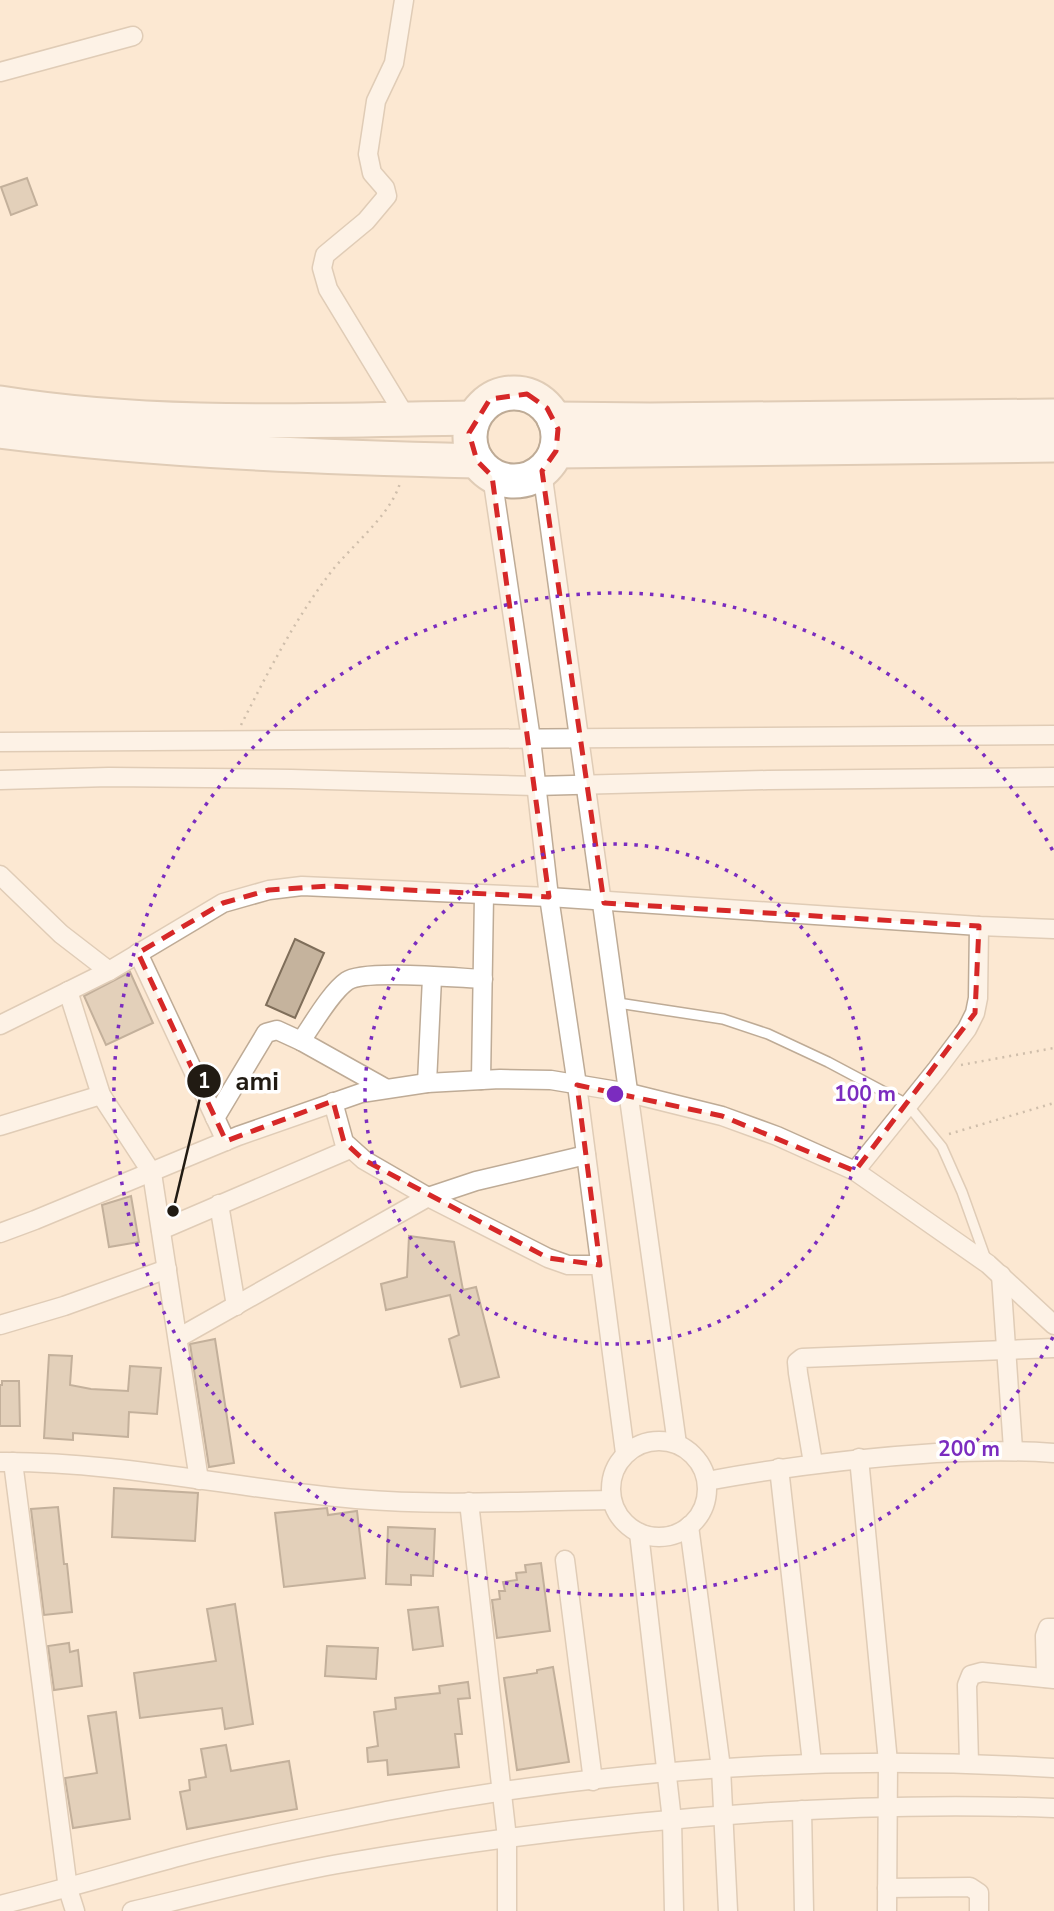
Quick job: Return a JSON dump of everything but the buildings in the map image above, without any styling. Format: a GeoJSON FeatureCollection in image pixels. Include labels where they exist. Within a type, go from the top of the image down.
{"type":"FeatureCollection","features":[{"type":"Feature","properties":{"kind":"highway"},"geometry":{"type":"LineString","coordinates":[[551,447],[538,400],[514,392],[501,394],[480,407],[473,418],[470,448],[485,469],[505,481],[518,481],[531,478],[551,447],[650,420],[1054,416]]}},
{"type":"Feature","properties":{"kind":"highway"},"geometry":{"type":"LineString","coordinates":[[0,403],[137,417],[330,421],[473,418]]}},
{"type":"Feature","properties":{"kind":"highway"},"geometry":{"type":"LineString","coordinates":[[0,431],[71,440],[406,459],[485,469]]}},
{"type":"Feature","properties":{"kind":"highway"},"geometry":{"type":"LineString","coordinates":[[551,447],[1054,445]]}},
{"type":"Feature","properties":{"kind":"street"},"geometry":{"type":"LineString","coordinates":[[404,0],[394,62],[376,101],[368,154],[372,173],[386,189],[387,196],[366,221],[325,255],[322,268],[328,289],[407,419]]}},
{"type":"Feature","properties":{"kind":"street"},"geometry":{"type":"LineString","coordinates":[[0,72],[133,36]]}},
{"type":"Feature","properties":{"kind":"street"},"geometry":{"type":"LineString","coordinates":[[551,447],[581,737],[677,1444]]}},
{"type":"Feature","properties":{"kind":"street"},"geometry":{"type":"LineString","coordinates":[[485,469],[531,739],[549,897],[577,1085],[625,1453]]}},
{"type":"Feature","properties":{"kind":"street"},"geometry":{"type":"LineString","coordinates":[[0,741],[1054,735]]}},
{"type":"Feature","properties":{"kind":"street"},"geometry":{"type":"LineString","coordinates":[[0,779],[278,779],[535,786],[768,779],[1054,777]]}},
{"type":"Feature","properties":{"kind":"street"},"geometry":{"type":"LineString","coordinates":[[0,875],[53,927],[109,971]]}},
{"type":"Feature","properties":{"kind":"street"},"geometry":{"type":"LineString","coordinates":[[0,1025],[109,971],[223,903],[269,890],[328,886],[1054,929]]}},
{"type":"Feature","properties":{"kind":"street"},"geometry":{"type":"LineString","coordinates":[[481,1080],[484,895]]}},
{"type":"Feature","properties":{"kind":"street"},"geometry":{"type":"LineString","coordinates":[[855,1171],[967,1029],[975,1013],[978,998],[979,926]]}},
{"type":"Feature","properties":{"kind":"street"},"geometry":{"type":"LineString","coordinates":[[138,953],[226,1141]]}},
{"type":"Feature","properties":{"kind":"street"},"geometry":{"type":"LineString","coordinates":[[301,1041],[347,981],[368,975],[483,979]]}},
{"type":"Feature","properties":{"kind":"street"},"geometry":{"type":"LineString","coordinates":[[427,1083],[432,978]]}},
{"type":"Feature","properties":{"kind":"street"},"geometry":{"type":"LineString","coordinates":[[68,991],[101,1095],[152,1172],[199,1480]]}},
{"type":"Feature","properties":{"kind":"street"},"geometry":{"type":"LineString","coordinates":[[215,1118],[266,1033],[277,1030],[385,1088]]}},
{"type":"Feature","properties":{"kind":"street"},"geometry":{"type":"LineString","coordinates":[[0,1233],[226,1141],[333,1102],[385,1088],[528,1078],[629,1093],[746,1123],[855,1171],[994,1269],[1054,1325]]}},
{"type":"Feature","properties":{"kind":"street"},"geometry":{"type":"LineString","coordinates":[[0,1126],[101,1095]]}},
{"type":"Feature","properties":{"kind":"street"},"geometry":{"type":"LineString","coordinates":[[333,1102],[344,1142],[364,1160],[428,1197],[561,1263],[600,1265]]}},
{"type":"Feature","properties":{"kind":"street"},"geometry":{"type":"LineString","coordinates":[[161,1230],[349,1149]]}},
{"type":"Feature","properties":{"kind":"street"},"geometry":{"type":"LineString","coordinates":[[178,1338],[428,1197],[476,1181],[586,1155]]}},
{"type":"Feature","properties":{"kind":"street"},"geometry":{"type":"LineString","coordinates":[[219,1205],[236,1306]]}},
{"type":"Feature","properties":{"kind":"street"},"geometry":{"type":"LineString","coordinates":[[0,1325],[64,1306],[167,1269]]}},
{"type":"Feature","properties":{"kind":"street"},"geometry":{"type":"LineString","coordinates":[[994,1269],[1005,1349],[1013,1450]]}},
{"type":"Feature","properties":{"kind":"street"},"geometry":{"type":"LineString","coordinates":[[813,1463],[798,1373],[797,1362],[803,1357],[1054,1348]]}},
{"type":"Feature","properties":{"kind":"street"},"geometry":{"type":"LineString","coordinates":[[650,1441],[677,1444],[691,1452],[701,1465],[706,1481],[704,1506],[689,1526],[665,1537],[639,1533],[617,1514],[612,1500],[612,1475],[625,1453],[650,1441]]}},
{"type":"Feature","properties":{"kind":"street"},"geometry":{"type":"LineString","coordinates":[[706,1481],[859,1458],[1013,1450],[1054,1453]]}},
{"type":"Feature","properties":{"kind":"street"},"geometry":{"type":"LineString","coordinates":[[859,1458],[888,1762],[887,1911]]}},
{"type":"Feature","properties":{"kind":"street"},"geometry":{"type":"LineString","coordinates":[[75,1911],[68,1889],[7,1462],[121,1470],[358,1499],[469,1502],[612,1500]]}},
{"type":"Feature","properties":{"kind":"street"},"geometry":{"type":"LineString","coordinates":[[779,1468],[812,1763]]}},
{"type":"Feature","properties":{"kind":"street"},"geometry":{"type":"LineString","coordinates":[[469,1502],[507,1838],[507,1911]]}},
{"type":"Feature","properties":{"kind":"street"},"geometry":{"type":"LineString","coordinates":[[689,1526],[721,1768],[728,1911]]}},
{"type":"Feature","properties":{"kind":"street"},"geometry":{"type":"LineString","coordinates":[[639,1533],[672,1820],[674,1911]]}},
{"type":"Feature","properties":{"kind":"street"},"geometry":{"type":"LineString","coordinates":[[565,1560],[593,1781]]}},
{"type":"Feature","properties":{"kind":"street"},"geometry":{"type":"LineString","coordinates":[[969,1763],[967,1685],[971,1675],[982,1672],[1050,1679],[1045,1636],[1048,1628],[1054,1628]]}},
{"type":"Feature","properties":{"kind":"street"},"geometry":{"type":"LineString","coordinates":[[0,1905],[184,1856],[387,1811],[501,1792],[667,1772],[812,1763],[969,1763],[1054,1768]]}},
{"type":"Feature","properties":{"kind":"street"},"geometry":{"type":"LineString","coordinates":[[132,1911],[341,1863],[507,1838],[672,1820],[802,1810],[888,1806],[1054,1808]]}},
{"type":"Feature","properties":{"kind":"street"},"geometry":{"type":"LineString","coordinates":[[802,1810],[804,1911]]}},
{"type":"Feature","properties":{"kind":"street"},"geometry":{"type":"LineString","coordinates":[[887,1888],[970,1887],[979,1893],[979,1911]]}},
{"type":"Feature","properties":{"kind":"lane"},"geometry":{"type":"LineString","coordinates":[[618,1003],[723,1019],[757,1030],[828,1062],[907,1104],[936,1139],[962,1192],[994,1269]]}},
{"type":"Feature","properties":{"kind":"path"},"geometry":{"type":"LineString","coordinates":[[233,740],[285,640],[310,602],[332,571],[393,499],[406,459]]}},
{"type":"Feature","properties":{"kind":"path"},"geometry":{"type":"LineString","coordinates":[[937,1069],[1054,1048]]}},
{"type":"Feature","properties":{"kind":"path"},"geometry":{"type":"LineString","coordinates":[[936,1139],[1054,1104]]}},
{"type":"Feature","properties":{"kind":"highlighted area"},"geometry":{"type":"Polygon","coordinates":[[[527,394],[547,408],[558,429],[556,451],[542,471],[604,903],[979,926],[975,1013],[855,1171],[722,1116],[577,1085],[600,1265],[548,1258],[364,1160],[344,1142],[333,1101],[226,1141],[138,953],[223,903],[269,890],[328,886],[549,897],[492,476],[477,461],[469,433],[490,399],[527,394]]]}},
{"type":"Feature","properties":{"kind":"place","name":"ami"},"geometry":{"type":"Point","coordinates":[173,1211]}}]}
